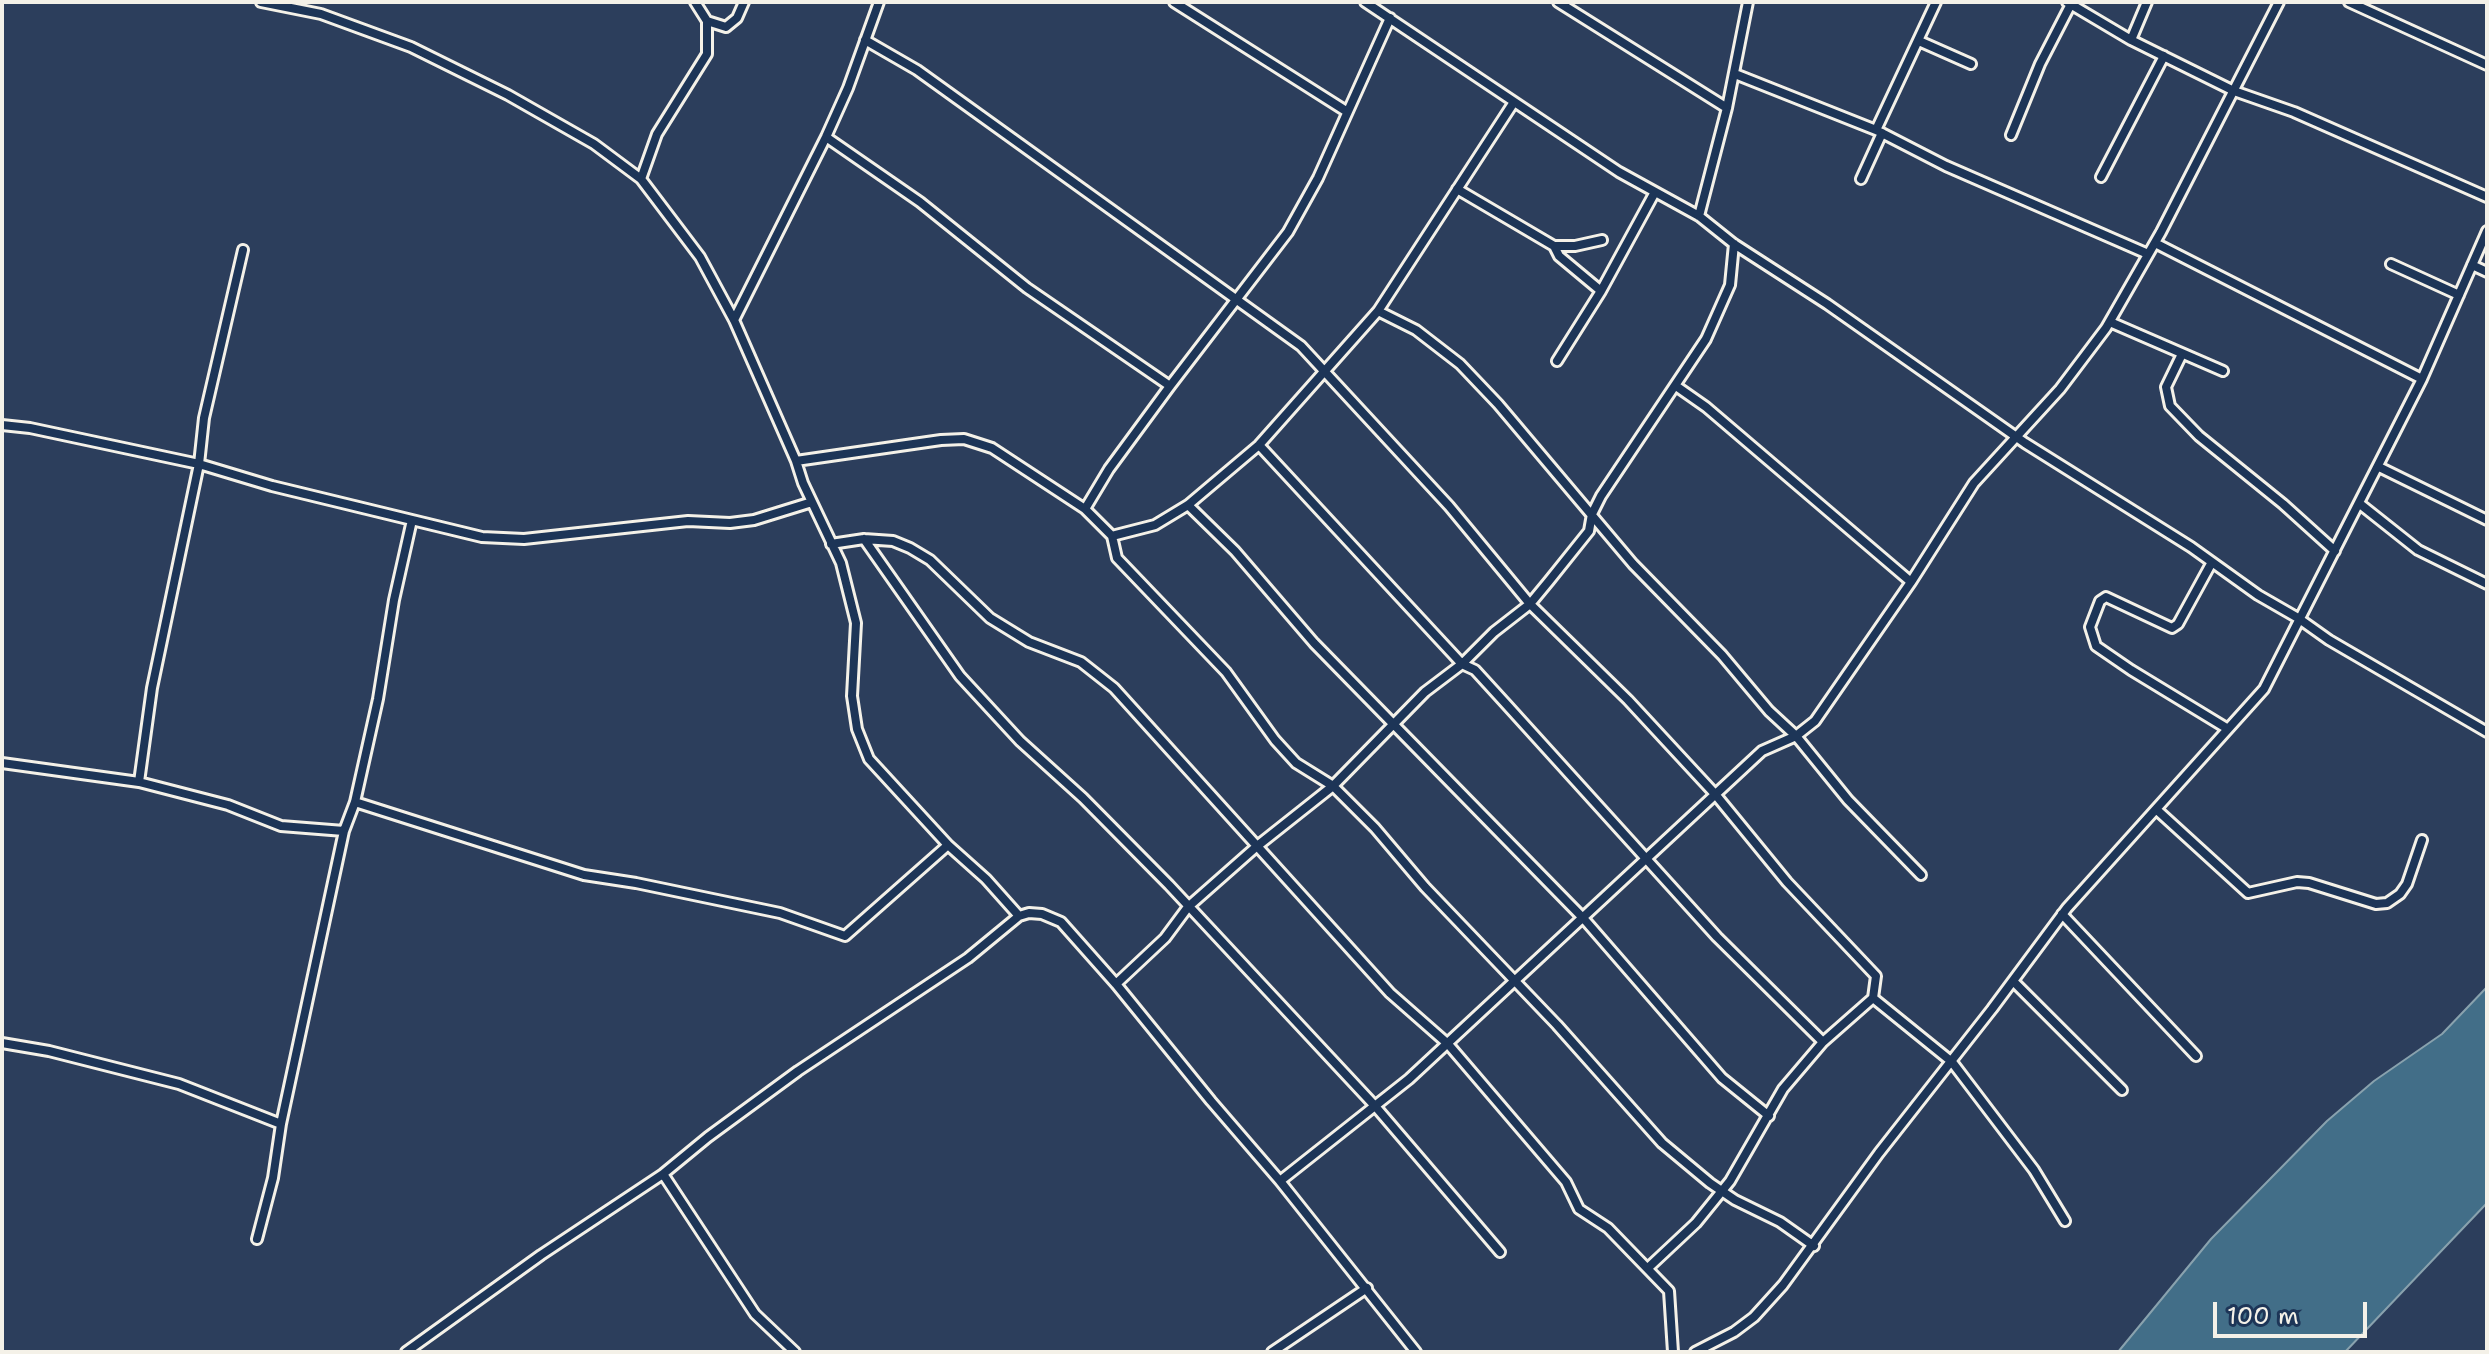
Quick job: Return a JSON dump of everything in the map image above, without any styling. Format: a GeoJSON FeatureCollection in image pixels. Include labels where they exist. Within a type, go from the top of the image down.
{"type":"FeatureCollection","features":[{"type":"Feature","properties":{"kind":"street"},"geometry":{"type":"LineString","coordinates":[[261,2],[321,14],[411,47],[508,95],[594,144],[641,179],[700,257],[734,320],[841,563],[856,623],[852,696],[863,744],[877,770],[1019,916]]}},
{"type":"Feature","properties":{"kind":"street"},"geometry":{"type":"LineString","coordinates":[[641,179],[657,134],[707,54],[707,21],[695,2]]}},
{"type":"Feature","properties":{"kind":"street"},"geometry":{"type":"LineString","coordinates":[[707,21],[726,27],[737,18],[744,2]]}},
{"type":"Feature","properties":{"kind":"street"},"geometry":{"type":"LineString","coordinates":[[734,320],[826,137],[848,88],[879,2]]}},
{"type":"Feature","properties":{"kind":"street"},"geometry":{"type":"LineString","coordinates":[[1174,2],[1346,111]]}},
{"type":"Feature","properties":{"kind":"street"},"geometry":{"type":"LineString","coordinates":[[1365,2],[1619,172],[1699,216],[1734,244],[1827,304],[2017,437],[2258,595],[2487,732]]}},
{"type":"Feature","properties":{"kind":"street"},"geometry":{"type":"LineString","coordinates":[[1558,2],[1727,108]]}},
{"type":"Feature","properties":{"kind":"street"},"geometry":{"type":"LineString","coordinates":[[1699,216],[1735,74],[1748,2]]}},
{"type":"Feature","properties":{"kind":"street"},"geometry":{"type":"LineString","coordinates":[[1861,179],[1936,2]]}},
{"type":"Feature","properties":{"kind":"street"},"geometry":{"type":"LineString","coordinates":[[2131,40],[2147,2]]}},
{"type":"Feature","properties":{"kind":"street"},"geometry":{"type":"LineString","coordinates":[[1280,1181],[1448,1044],[1762,751],[1796,736],[1815,721],[1911,582],[1974,483],[2060,389],[2110,322],[2155,243],[2279,2]]}},
{"type":"Feature","properties":{"kind":"street"},"geometry":{"type":"LineString","coordinates":[[2349,2],[2487,65]]}},
{"type":"Feature","properties":{"kind":"street"},"geometry":{"type":"LineString","coordinates":[[2011,135],[2069,3],[2131,40],[2234,91],[2294,112],[2487,197]]}},
{"type":"Feature","properties":{"kind":"street"},"geometry":{"type":"LineString","coordinates":[[1085,509],[1109,469],[1288,232],[1318,178],[1390,18]]}},
{"type":"Feature","properties":{"kind":"street"},"geometry":{"type":"LineString","coordinates":[[865,40],[917,70],[1301,346],[1449,506],[1530,604],[1628,700],[1715,794],[1787,882],[1876,976],[1873,998],[1823,1042],[1783,1089],[1745,1160],[1722,1191],[1696,1223],[1648,1268]]}},
{"type":"Feature","properties":{"kind":"street"},"geometry":{"type":"LineString","coordinates":[[1919,41],[1971,64]]}},
{"type":"Feature","properties":{"kind":"street"},"geometry":{"type":"LineString","coordinates":[[2101,177],[2164,56]]}},
{"type":"Feature","properties":{"kind":"street"},"geometry":{"type":"LineString","coordinates":[[1735,74],[1879,131],[1936,161],[2148,254]]}},
{"type":"Feature","properties":{"kind":"street"},"geometry":{"type":"LineString","coordinates":[[1112,536],[1155,525],[1188,505],[1259,445],[1378,311],[1514,102]]}},
{"type":"Feature","properties":{"kind":"street"},"geometry":{"type":"LineString","coordinates":[[826,137],[920,202],[1027,288],[1170,386]]}},
{"type":"Feature","properties":{"kind":"street"},"geometry":{"type":"LineString","coordinates":[[1457,189],[1554,246],[1575,246],[1602,240]]}},
{"type":"Feature","properties":{"kind":"street"},"geometry":{"type":"LineString","coordinates":[[1557,361],[1601,291],[1655,192]]}},
{"type":"Feature","properties":{"kind":"street"},"geometry":{"type":"LineString","coordinates":[[1695,1352],[1734,1332],[1754,1317],[1783,1285],[1879,1153],[1952,1062],[2062,914],[2274,675],[2298,618],[2360,504],[2422,379],[2487,231]]}},
{"type":"Feature","properties":{"kind":"street"},"geometry":{"type":"LineString","coordinates":[[2155,243],[2422,379]]}},
{"type":"Feature","properties":{"kind":"street"},"geometry":{"type":"LineString","coordinates":[[1116,984],[1165,938],[1188,907],[1256,847],[1333,786],[1425,692],[1530,604],[1589,531],[1592,514],[1706,339],[1730,285],[1734,244]]}},
{"type":"Feature","properties":{"kind":"street"},"geometry":{"type":"LineString","coordinates":[[1554,246],[1559,256],[1601,291]]}},
{"type":"Feature","properties":{"kind":"street"},"geometry":{"type":"LineString","coordinates":[[139,782],[152,688],[199,464],[204,418],[243,250]]}},
{"type":"Feature","properties":{"kind":"street"},"geometry":{"type":"LineString","coordinates":[[2391,264],[2459,295]]}},
{"type":"Feature","properties":{"kind":"street"},"geometry":{"type":"LineString","coordinates":[[2472,265],[2487,272]]}},
{"type":"Feature","properties":{"kind":"street"},"geometry":{"type":"LineString","coordinates":[[1378,311],[1416,330],[1460,364],[1498,404],[1633,564],[1692,622],[1769,711],[1796,736],[1848,800],[1921,875]]}},
{"type":"Feature","properties":{"kind":"street"},"geometry":{"type":"LineString","coordinates":[[2110,322],[2223,371]]}},
{"type":"Feature","properties":{"kind":"street"},"geometry":{"type":"LineString","coordinates":[[2182,354],[2166,387],[2170,406],[2199,436],[2335,551]]}},
{"type":"Feature","properties":{"kind":"street"},"geometry":{"type":"LineString","coordinates":[[1676,386],[1706,407],[1911,582]]}},
{"type":"Feature","properties":{"kind":"street"},"geometry":{"type":"LineString","coordinates":[[2,425],[30,428],[199,464],[272,486],[482,537],[524,539],[688,521],[730,523],[754,520],[812,502]]}},
{"type":"Feature","properties":{"kind":"street"},"geometry":{"type":"LineString","coordinates":[[796,461],[964,439],[992,448],[1085,509],[1112,536],[1117,558],[1226,672],[1275,740],[1296,763],[1333,786],[1375,828],[1425,887],[1557,1025],[1662,1143],[1722,1191],[1780,1222],[1814,1246]]}},
{"type":"Feature","properties":{"kind":"street"},"geometry":{"type":"LineString","coordinates":[[1259,445],[1462,664],[1475,670],[1717,937],[1823,1042]]}},
{"type":"Feature","properties":{"kind":"street"},"geometry":{"type":"LineString","coordinates":[[2379,467],[2487,520]]}},
{"type":"Feature","properties":{"kind":"street"},"geometry":{"type":"LineString","coordinates":[[2360,504],[2418,550],[2487,584]]}},
{"type":"Feature","properties":{"kind":"street"},"geometry":{"type":"LineString","coordinates":[[1188,505],[1235,551],[1314,643],[1584,919],[1722,1078],[1769,1116]]}},
{"type":"Feature","properties":{"kind":"street"},"geometry":{"type":"LineString","coordinates":[[257,1239],[273,1178],[281,1124],[344,831],[355,802],[378,699],[394,600],[412,520]]}},
{"type":"Feature","properties":{"kind":"street"},"geometry":{"type":"LineString","coordinates":[[831,544],[864,539],[893,541],[910,548],[930,560],[990,618],[1029,642],[1081,662],[1114,688],[1390,993],[1448,1044],[1566,1182],[1579,1209],[1608,1228],[1670,1294],[1673,1352]]}},
{"type":"Feature","properties":{"kind":"street"},"geometry":{"type":"LineString","coordinates":[[864,539],[960,676],[1020,741],[1127,842],[1375,1106],[1500,1252]]}},
{"type":"Feature","properties":{"kind":"street"},"geometry":{"type":"LineString","coordinates":[[2212,562],[2178,624],[2172,628],[2106,597],[2100,601],[2090,627],[2096,646],[2228,729]]}},
{"type":"Feature","properties":{"kind":"street"},"geometry":{"type":"LineString","coordinates":[[2,763],[139,782],[228,805],[281,826],[344,831]]}},
{"type":"Feature","properties":{"kind":"street"},"geometry":{"type":"LineString","coordinates":[[355,802],[584,875],[780,913],[845,936],[948,845]]}},
{"type":"Feature","properties":{"kind":"street"},"geometry":{"type":"LineString","coordinates":[[2157,810],[2248,893],[2297,882],[2376,904],[2387,903],[2400,894],[2407,884],[2422,840]]}},
{"type":"Feature","properties":{"kind":"street"},"geometry":{"type":"LineString","coordinates":[[406,1352],[541,1255],[663,1174],[798,1071],[968,958],[1019,916],[1029,913],[1042,914],[1061,922],[1116,984],[1280,1181],[1416,1352]]}},
{"type":"Feature","properties":{"kind":"street"},"geometry":{"type":"LineString","coordinates":[[2062,914],[2196,1056]]}},
{"type":"Feature","properties":{"kind":"street"},"geometry":{"type":"LineString","coordinates":[[2013,981],[2122,1090]]}},
{"type":"Feature","properties":{"kind":"street"},"geometry":{"type":"LineString","coordinates":[[1873,998],[1952,1062],[2034,1170],[2065,1221]]}},
{"type":"Feature","properties":{"kind":"street"},"geometry":{"type":"LineString","coordinates":[[2,1043],[49,1051],[179,1084],[281,1124]]}},
{"type":"Feature","properties":{"kind":"street"},"geometry":{"type":"LineString","coordinates":[[663,1174],[755,1314],[795,1352]]}},
{"type":"Feature","properties":{"kind":"street"},"geometry":{"type":"LineString","coordinates":[[1272,1352],[1367,1288]]}},
{"type":"Feature","properties":{"kind":"water"},"geometry":{"type":"Polygon","coordinates":[[[2487,987],[2487,1203],[2345,1352],[2118,1352],[2211,1239],[2327,1121],[2374,1081],[2442,1034],[2487,987]]]}}]}
